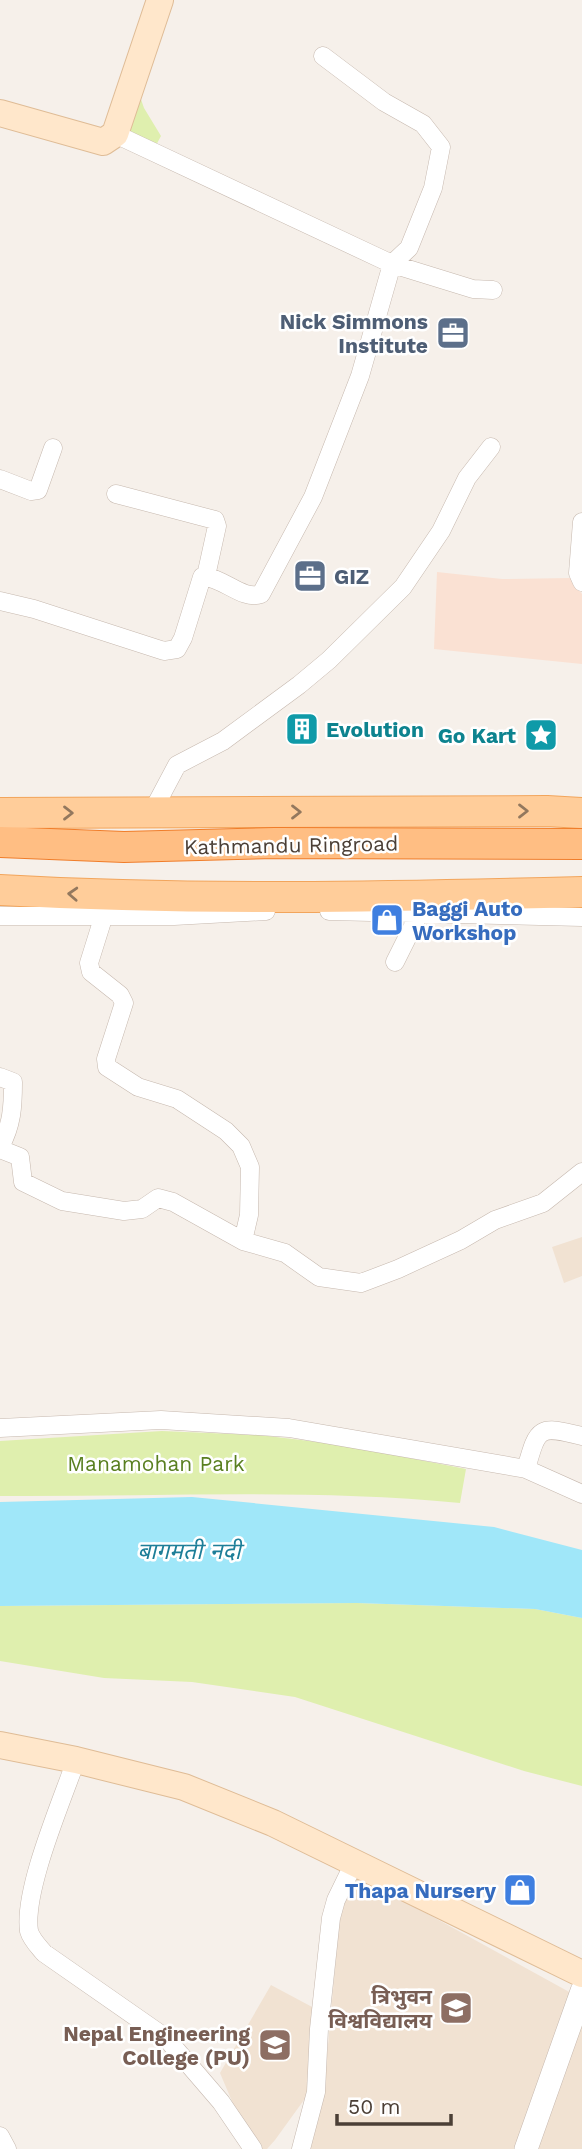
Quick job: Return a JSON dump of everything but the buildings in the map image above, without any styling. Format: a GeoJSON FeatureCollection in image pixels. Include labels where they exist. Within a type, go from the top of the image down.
{"type":"FeatureCollection","features":[{"type":"Feature","properties":{"kind":"highway","name":"Kathmandu Ringroad"},"geometry":{"type":"LineString","coordinates":[[0,842],[124,847],[275,843],[582,844]]}},
{"type":"Feature","properties":{"kind":"highway","name":"Kathmandu Ringroad"},"geometry":{"type":"LineString","coordinates":[[0,859],[124,864],[582,862]]}},
{"type":"Feature","properties":{"kind":"main road"},"geometry":{"type":"LineString","coordinates":[[0,113],[103,142],[115,134],[160,0]]}},
{"type":"Feature","properties":{"kind":"main road"},"geometry":{"type":"LineString","coordinates":[[0,813],[582,813]]}},
{"type":"Feature","properties":{"kind":"main road"},"geometry":{"type":"LineString","coordinates":[[0,890],[115,897],[397,897],[582,892]]}},
{"type":"Feature","properties":{"kind":"main road"},"geometry":{"type":"LineString","coordinates":[[0,1745],[76,1760],[184,1787],[273,1822],[582,1974]]}},
{"type":"Feature","properties":{"kind":"street"},"geometry":{"type":"LineString","coordinates":[[206,576],[252,596],[261,594],[313,496],[360,376],[392,264],[409,248],[433,188],[441,147],[423,124],[384,102],[323,56]]}},
{"type":"Feature","properties":{"kind":"street"},"geometry":{"type":"LineString","coordinates":[[115,134],[392,264],[472,289],[493,290]]}},
{"type":"Feature","properties":{"kind":"street"},"geometry":{"type":"LineString","coordinates":[[151,814],[177,765],[223,741],[299,685],[329,660],[403,587],[442,531],[467,478],[491,447]]}},
{"type":"Feature","properties":{"kind":"street"},"geometry":{"type":"LineString","coordinates":[[0,479],[31,491],[38,490],[53,448]]}},
{"type":"Feature","properties":{"kind":"street"},"geometry":{"type":"LineString","coordinates":[[0,601],[34,609],[164,651],[177,649],[183,638],[200,581],[206,576],[218,526],[215,520],[116,494]]}},
{"type":"Feature","properties":{"kind":"street"},"geometry":{"type":"LineString","coordinates":[[582,522],[578,573],[582,582]]}},
{"type":"Feature","properties":{"kind":"street"},"geometry":{"type":"LineString","coordinates":[[0,916],[174,916],[313,910],[582,917]]}},
{"type":"Feature","properties":{"kind":"street"},"geometry":{"type":"LineString","coordinates":[[395,962],[419,914]]}},
{"type":"Feature","properties":{"kind":"street"},"geometry":{"type":"LineString","coordinates":[[104,915],[89,963],[91,972],[120,995],[124,1003],[106,1059],[107,1067],[138,1087],[177,1099],[226,1131],[241,1146],[250,1167],[249,1215],[243,1241]]}},
{"type":"Feature","properties":{"kind":"street"},"geometry":{"type":"LineString","coordinates":[[0,1077],[13,1082],[13,1107],[10,1129],[0,1148],[20,1157],[23,1182],[62,1201],[124,1211],[142,1209],[158,1198],[173,1202],[243,1241],[285,1253],[320,1277],[360,1283],[423,1258],[495,1220],[543,1203],[582,1172]]}},
{"type":"Feature","properties":{"kind":"street"},"geometry":{"type":"LineString","coordinates":[[0,1428],[161,1420],[289,1427],[526,1469],[582,1494]]}},
{"type":"Feature","properties":{"kind":"street"},"geometry":{"type":"LineString","coordinates":[[526,1469],[536,1437],[542,1431],[556,1429],[582,1436]]}},
{"type":"Feature","properties":{"kind":"street"},"geometry":{"type":"LineString","coordinates":[[76,1760],[38,1867],[29,1911],[29,1933],[44,1953],[166,2038],[221,2102],[253,2149]]}},
{"type":"Feature","properties":{"kind":"street"},"geometry":{"type":"LineString","coordinates":[[301,2149],[316,2092],[319,2029],[331,1918],[336,1900],[355,1861]]}},
{"type":"Feature","properties":{"kind":"street"},"geometry":{"type":"LineString","coordinates":[[526,2149],[582,1991]]}},
{"type":"Feature","properties":{"kind":"street"},"geometry":{"type":"LineString","coordinates":[[0,2136],[7,2149]]}},
{"type":"Feature","properties":{"kind":"shaded area"},"geometry":{"type":"Polygon","coordinates":[[[437,572],[502,579],[570,578],[582,594],[582,664],[434,649],[437,572]]]}},
{"type":"Feature","properties":{"kind":"shaded area"},"geometry":{"type":"Polygon","coordinates":[[[582,1237],[582,1276],[564,1283],[552,1247],[582,1237]]]}},
{"type":"Feature","properties":{"kind":"shaded area","name":"त्रिभुवन विश्वविद्यालय"},"geometry":{"type":"Polygon","coordinates":[[[355,1874],[582,1999],[582,2149],[307,2149],[325,2078],[341,1902],[355,1874]]]}},
{"type":"Feature","properties":{"kind":"shaded area","name":"Nepal Engineering College (PU)"},"geometry":{"type":"Polygon","coordinates":[[[271,1985],[314,2008],[309,2093],[275,2140],[267,2149],[260,2149],[245,2132],[220,2073],[271,1985]]]}},
{"type":"Feature","properties":{"kind":"green space"},"geometry":{"type":"Polygon","coordinates":[[[136,85],[144,108],[161,136],[155,147],[124,130],[136,85]]]}},
{"type":"Feature","properties":{"kind":"green space","name":"Manamohan Park"},"geometry":{"type":"Polygon","coordinates":[[[162,1431],[259,1435],[343,1445],[466,1469],[460,1503],[288,1494],[0,1496],[0,1441],[162,1431]]]}},
{"type":"Feature","properties":{"kind":"green space"},"geometry":{"type":"Polygon","coordinates":[[[357,1603],[535,1609],[582,1618],[582,1786],[524,1771],[295,1697],[192,1682],[104,1678],[0,1661],[0,1606],[357,1603]]]}},
{"type":"Feature","properties":{"kind":"water","name":"बागमती नदी"},"geometry":{"type":"Polygon","coordinates":[[[192,1497],[494,1527],[582,1550],[582,1618],[535,1609],[357,1603],[0,1606],[0,1502],[192,1497]]]}},
{"type":"Feature","properties":{"kind":"place","name":"Nick Simmons Institute"},"geometry":{"type":"Point","coordinates":[453,333]}},
{"type":"Feature","properties":{"kind":"place","name":"GIZ"},"geometry":{"type":"Point","coordinates":[310,576]}},
{"type":"Feature","properties":{"kind":"place","name":"Evolution"},"geometry":{"type":"Point","coordinates":[302,729]}},
{"type":"Feature","properties":{"kind":"place","name":"Go Kart"},"geometry":{"type":"Point","coordinates":[541,735]}},
{"type":"Feature","properties":{"kind":"place","name":"Baggi Auto Workshop"},"geometry":{"type":"Point","coordinates":[387,920]}},
{"type":"Feature","properties":{"kind":"place","name":"Thapa Nursery"},"geometry":{"type":"Point","coordinates":[520,1890]}},
{"type":"Feature","properties":{"kind":"place","name":"त्रिभुवन विश्वविद्यालय"},"geometry":{"type":"Point","coordinates":[456,2008]}},
{"type":"Feature","properties":{"kind":"place","name":"Nepal Engineering College (PU)"},"geometry":{"type":"Point","coordinates":[275,2045]}}]}
